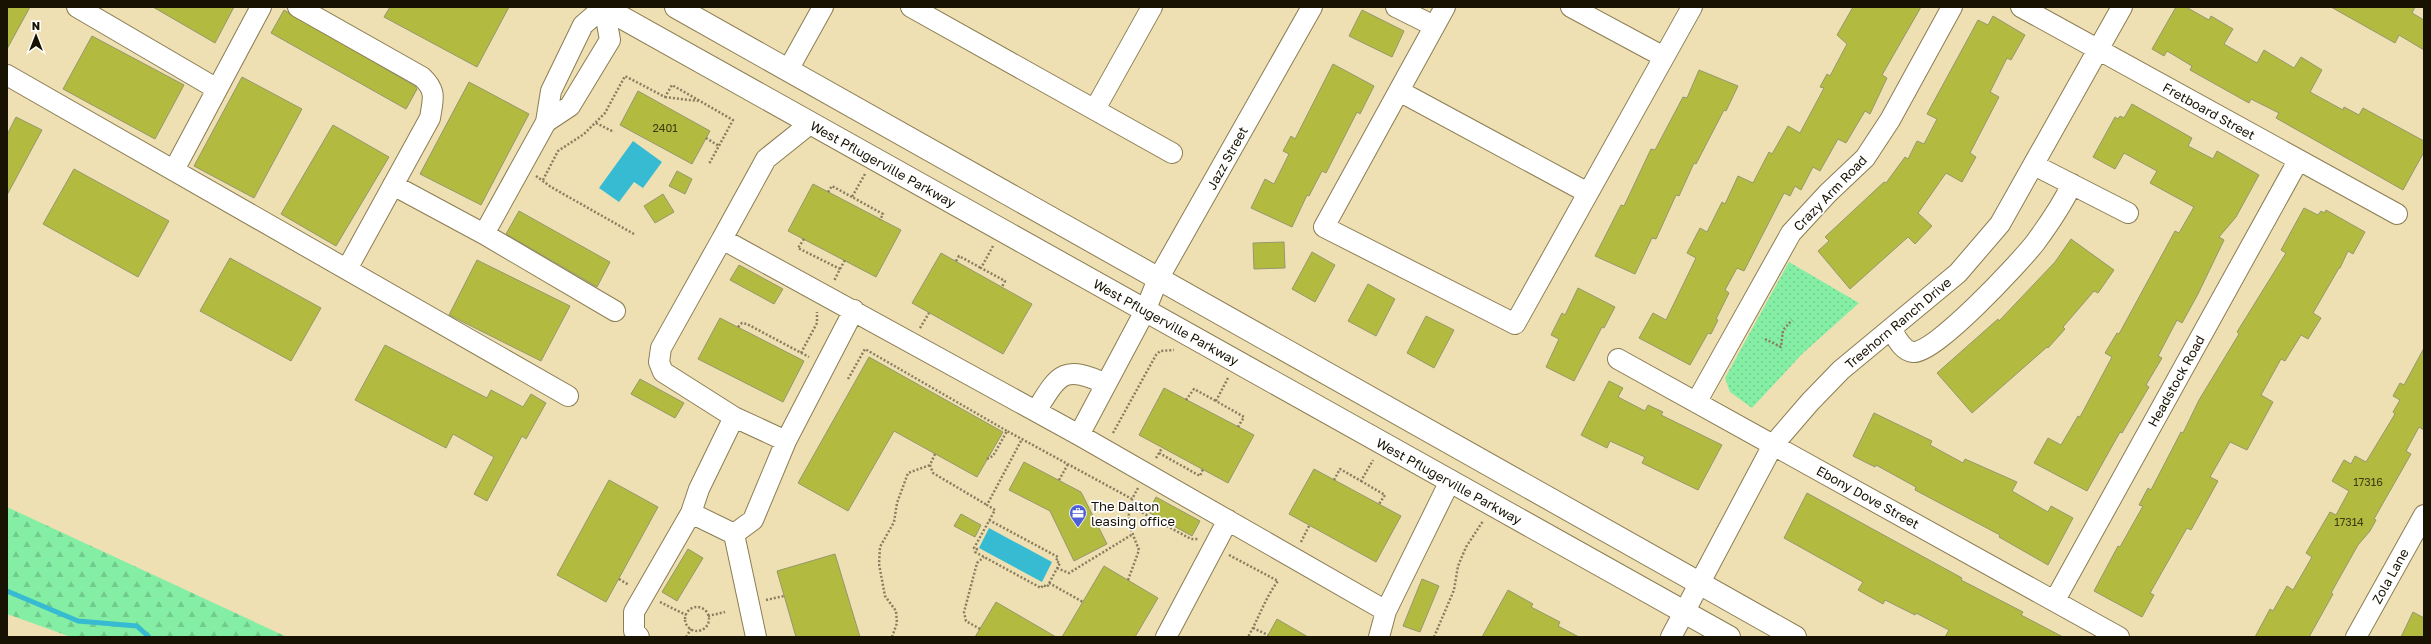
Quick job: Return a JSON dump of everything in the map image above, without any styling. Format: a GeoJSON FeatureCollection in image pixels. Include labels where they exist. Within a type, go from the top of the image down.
{"type":"FeatureCollection","features":[{"type":"Feature","properties":{"kind":"main road","name":"West Pflugerville Parkway"},"geometry":{"type":"LineString","coordinates":[[604,7],[1729,637]]}},
{"type":"Feature","properties":{"kind":"main road"},"geometry":{"type":"LineString","coordinates":[[676,7],[1796,637]]}},
{"type":"Feature","properties":{"kind":"street"},"geometry":{"type":"LineString","coordinates":[[77,7],[217,90]]}},
{"type":"Feature","properties":{"kind":"street"},"geometry":{"type":"LineString","coordinates":[[174,170],[261,7]]}},
{"type":"Feature","properties":{"kind":"street"},"geometry":{"type":"LineString","coordinates":[[298,7],[422,77],[431,86],[434,98],[430,118],[347,269]]}},
{"type":"Feature","properties":{"kind":"street"},"geometry":{"type":"LineString","coordinates":[[484,234],[546,122],[551,92],[583,25],[604,7]]}},
{"type":"Feature","properties":{"kind":"street"},"geometry":{"type":"LineString","coordinates":[[546,122],[570,106],[610,40],[604,7]]}},
{"type":"Feature","properties":{"kind":"street"},"geometry":{"type":"LineString","coordinates":[[788,70],[823,7]]}},
{"type":"Feature","properties":{"kind":"street"},"geometry":{"type":"LineString","coordinates":[[911,7],[1172,153]]}},
{"type":"Feature","properties":{"kind":"street"},"geometry":{"type":"LineString","coordinates":[[1095,109],[1152,7]]}},
{"type":"Feature","properties":{"kind":"street","name":"Jazz Street"},"geometry":{"type":"LineString","coordinates":[[1079,434],[1145,310],[1158,279],[1312,7]]}},
{"type":"Feature","properties":{"kind":"street"},"geometry":{"type":"LineString","coordinates":[[1396,7],[1439,13],[1399,91],[1324,227],[1515,324],[1692,7]]}},
{"type":"Feature","properties":{"kind":"street"},"geometry":{"type":"LineString","coordinates":[[1571,7],[1664,57]]}},
{"type":"Feature","properties":{"kind":"street","name":"Crazy Arm Road"},"geometry":{"type":"LineString","coordinates":[[1697,401],[1792,233],[1828,193],[1865,158],[1890,120],[1952,7]]}},
{"type":"Feature","properties":{"kind":"street","name":"Fretboard Street"},"geometry":{"type":"LineString","coordinates":[[2021,7],[2298,161],[2397,214]]}},
{"type":"Feature","properties":{"kind":"street","name":"Treehorn Ranch Drive"},"geometry":{"type":"LineString","coordinates":[[1671,637],[1773,444],[1800,412],[1842,370],[1958,273],[2000,224],[2122,7]]}},
{"type":"Feature","properties":{"kind":"street"},"geometry":{"type":"LineString","coordinates":[[7,75],[568,396]]}},
{"type":"Feature","properties":{"kind":"street"},"geometry":{"type":"LineString","coordinates":[[1399,91],[1588,193]]}},
{"type":"Feature","properties":{"kind":"street"},"geometry":{"type":"LineString","coordinates":[[786,441],[734,417],[663,372],[660,362],[661,348],[766,159],[810,123]]}},
{"type":"Feature","properties":{"kind":"street","name":"Headstock Road"},"geometry":{"type":"LineString","coordinates":[[2055,600],[2298,161]]}},
{"type":"Feature","properties":{"kind":"street"},"geometry":{"type":"LineString","coordinates":[[2034,165],[2128,213]]}},
{"type":"Feature","properties":{"kind":"street"},"geometry":{"type":"LineString","coordinates":[[1890,329],[1902,346],[1912,352],[1919,352],[1934,343],[1990,293],[2034,243],[2064,202],[2072,184]]}},
{"type":"Feature","properties":{"kind":"street"},"geometry":{"type":"LineString","coordinates":[[393,185],[484,234],[615,311]]}},
{"type":"Feature","properties":{"kind":"street"},"geometry":{"type":"LineString","coordinates":[[722,239],[1079,434],[1386,611]]}},
{"type":"Feature","properties":{"kind":"street"},"geometry":{"type":"LineString","coordinates":[[734,534],[753,520],[786,441],[854,310]]}},
{"type":"Feature","properties":{"kind":"street","name":"Ebony Dove Street"},"geometry":{"type":"LineString","coordinates":[[1618,359],[1697,401],[2119,637]]}},
{"type":"Feature","properties":{"kind":"street"},"geometry":{"type":"LineString","coordinates":[[1036,411],[1052,384],[1061,377],[1072,373],[1084,374],[1106,384]]}},
{"type":"Feature","properties":{"kind":"street"},"geometry":{"type":"LineString","coordinates":[[639,637],[634,631],[634,612],[691,513],[699,489],[734,417]]}},
{"type":"Feature","properties":{"kind":"street"},"geometry":{"type":"LineString","coordinates":[[1379,637],[1386,611],[1450,481]]}},
{"type":"Feature","properties":{"kind":"street"},"geometry":{"type":"LineString","coordinates":[[691,513],[734,534]]}},
{"type":"Feature","properties":{"kind":"street","name":"Zola Lane"},"geometry":{"type":"LineString","coordinates":[[2356,637],[2424,515]]}},
{"type":"Feature","properties":{"kind":"street"},"geometry":{"type":"LineString","coordinates":[[1166,637],[1228,520]]}},
{"type":"Feature","properties":{"kind":"street"},"geometry":{"type":"LineString","coordinates":[[734,534],[756,637]]}},
{"type":"Feature","properties":{"kind":"path"},"geometry":{"type":"LineString","coordinates":[[543,180],[558,151],[584,134],[604,113],[625,76],[665,97],[701,102]]}},
{"type":"Feature","properties":{"kind":"path"},"geometry":{"type":"LineString","coordinates":[[665,97],[672,85],[733,120],[709,164]]}},
{"type":"Feature","properties":{"kind":"path"},"geometry":{"type":"LineString","coordinates":[[596,123],[614,132]]}},
{"type":"Feature","properties":{"kind":"path"},"geometry":{"type":"LineString","coordinates":[[706,138],[719,146]]}},
{"type":"Feature","properties":{"kind":"path"},"geometry":{"type":"LineString","coordinates":[[852,197],[866,172]]}},
{"type":"Feature","properties":{"kind":"path"},"geometry":{"type":"LineString","coordinates":[[532,174],[543,180],[550,187],[634,234]]}},
{"type":"Feature","properties":{"kind":"path"},"geometry":{"type":"LineString","coordinates":[[828,192],[832,186],[883,214],[880,220]]}},
{"type":"Feature","properties":{"kind":"path"},"geometry":{"type":"LineString","coordinates":[[804,239],[798,248],[840,269]]}},
{"type":"Feature","properties":{"kind":"path"},"geometry":{"type":"LineString","coordinates":[[981,268],[995,244]]}},
{"type":"Feature","properties":{"kind":"path"},"geometry":{"type":"LineString","coordinates":[[956,261],[959,256],[1005,281],[1002,287]]}},
{"type":"Feature","properties":{"kind":"path"},"geometry":{"type":"LineString","coordinates":[[831,287],[845,260]]}},
{"type":"Feature","properties":{"kind":"path"},"geometry":{"type":"LineString","coordinates":[[801,353],[817,323],[816,314],[820,307]]}},
{"type":"Feature","properties":{"kind":"path"},"geometry":{"type":"LineString","coordinates":[[917,334],[928,312]]}},
{"type":"Feature","properties":{"kind":"path"},"geometry":{"type":"LineString","coordinates":[[1765,339],[1781,347],[1783,330],[1792,320]]}},
{"type":"Feature","properties":{"kind":"path"},"geometry":{"type":"LineString","coordinates":[[738,327],[742,323],[747,324],[815,361]]}},
{"type":"Feature","properties":{"kind":"path"},"geometry":{"type":"LineString","coordinates":[[1111,436],[1156,355],[1160,351],[1168,349],[1181,351]]}},
{"type":"Feature","properties":{"kind":"path"},"geometry":{"type":"LineString","coordinates":[[848,378],[865,350],[1007,431],[1132,499]]}},
{"type":"Feature","properties":{"kind":"path"},"geometry":{"type":"LineString","coordinates":[[1216,401],[1229,376]]}},
{"type":"Feature","properties":{"kind":"path"},"geometry":{"type":"LineString","coordinates":[[1186,400],[1194,389],[1244,417],[1238,427]]}},
{"type":"Feature","properties":{"kind":"path"},"geometry":{"type":"LineString","coordinates":[[987,459],[993,456],[1007,431]]}},
{"type":"Feature","properties":{"kind":"path"},"geometry":{"type":"LineString","coordinates":[[987,504],[1022,439]]}},
{"type":"Feature","properties":{"kind":"path"},"geometry":{"type":"LineString","coordinates":[[1159,453],[1200,476],[1203,469]]}},
{"type":"Feature","properties":{"kind":"path"},"geometry":{"type":"LineString","coordinates":[[892,637],[897,623],[896,612],[885,596],[878,564],[880,547],[894,522],[897,502],[908,473],[930,465],[935,454]]}},
{"type":"Feature","properties":{"kind":"path"},"geometry":{"type":"LineString","coordinates":[[1361,481],[1374,458]]}},
{"type":"Feature","properties":{"kind":"path"},"geometry":{"type":"LineString","coordinates":[[1059,480],[1068,464]]}},
{"type":"Feature","properties":{"kind":"path"},"geometry":{"type":"LineString","coordinates":[[930,465],[934,473],[995,510],[989,520],[974,548],[977,550],[975,552],[1041,588],[1043,585],[1047,587],[1060,563],[1056,561],[1058,557],[989,520]]}},
{"type":"Feature","properties":{"kind":"path"},"geometry":{"type":"LineString","coordinates":[[1334,480],[1340,469],[1385,495],[1379,504]]}},
{"type":"Feature","properties":{"kind":"path"},"geometry":{"type":"LineString","coordinates":[[1128,580],[1139,550],[1127,514],[1132,499],[1140,486]]}},
{"type":"Feature","properties":{"kind":"path"},"geometry":{"type":"LineString","coordinates":[[1131,503],[1132,506],[1191,539],[1201,540]]}},
{"type":"Feature","properties":{"kind":"path"},"geometry":{"type":"LineString","coordinates":[[1434,637],[1454,590],[1458,566],[1466,547],[1485,519]]}},
{"type":"Feature","properties":{"kind":"path"},"geometry":{"type":"LineString","coordinates":[[1297,547],[1309,526]]}},
{"type":"Feature","properties":{"kind":"path"},"geometry":{"type":"LineString","coordinates":[[1057,568],[1069,573],[1133,534]]}},
{"type":"Feature","properties":{"kind":"path"},"geometry":{"type":"LineString","coordinates":[[1227,554],[1278,581],[1261,608],[1260,615],[1248,637]]}},
{"type":"Feature","properties":{"kind":"path"},"geometry":{"type":"LineString","coordinates":[[980,629],[966,621],[964,612],[977,563],[984,557]]}},
{"type":"Feature","properties":{"kind":"path"},"geometry":{"type":"LineString","coordinates":[[619,579],[635,588]]}},
{"type":"Feature","properties":{"kind":"path"},"geometry":{"type":"LineString","coordinates":[[1049,583],[1083,602]]}},
{"type":"Feature","properties":{"kind":"path"},"geometry":{"type":"LineString","coordinates":[[762,602],[784,596]]}},
{"type":"Feature","properties":{"kind":"path"},"geometry":{"type":"LineString","coordinates":[[656,600],[686,615]]}},
{"type":"Feature","properties":{"kind":"path"},"geometry":{"type":"LineString","coordinates":[[697,607],[704,610],[708,616],[708,624],[703,629],[695,631],[686,624],[686,615],[690,610],[697,607]]}},
{"type":"Feature","properties":{"kind":"path"},"geometry":{"type":"LineString","coordinates":[[708,616],[725,612]]}},
{"type":"Feature","properties":{"kind":"path"},"geometry":{"type":"LineString","coordinates":[[1253,628],[1268,635]]}},
{"type":"Feature","properties":{"kind":"path"},"geometry":{"type":"LineString","coordinates":[[686,637],[691,629]]}},
{"type":"Feature","properties":{"kind":"green space"},"geometry":{"type":"Polygon","coordinates":[[[1789,262],[1859,303],[1802,354],[1752,408],[1730,392],[1725,378],[1789,262]]]}},
{"type":"Feature","properties":{"kind":"green space"},"geometry":{"type":"Polygon","coordinates":[[[7,507],[287,637],[71,637],[7,614],[7,507]]]}},
{"type":"Feature","properties":{"kind":"water"},"geometry":{"type":"Polygon","coordinates":[[[633,141],[662,162],[643,188],[634,182],[619,202],[599,188],[633,141]]]}},
{"type":"Feature","properties":{"kind":"water"},"geometry":{"type":"Polygon","coordinates":[[[989,528],[1052,562],[1042,582],[979,548],[989,528]]]}},
{"type":"Feature","properties":{"kind":"building"},"geometry":{"type":"Polygon","coordinates":[[[7,7],[30,7],[7,49],[7,7]]]}},
{"type":"Feature","properties":{"kind":"building"},"geometry":{"type":"Polygon","coordinates":[[[153,7],[234,7],[215,43],[153,7]]]}},
{"type":"Feature","properties":{"kind":"building"},"geometry":{"type":"Polygon","coordinates":[[[390,7],[509,7],[477,67],[384,17],[390,7]]]}},
{"type":"Feature","properties":{"kind":"building"},"geometry":{"type":"Polygon","coordinates":[[[1853,7],[1921,7],[1882,75],[1887,78],[1870,114],[1865,111],[1846,143],[1838,139],[1820,171],[1813,167],[1801,190],[1795,186],[1790,196],[1784,193],[1744,271],[1737,268],[1725,290],[1729,293],[1716,319],[1718,320],[1711,334],[1708,333],[1690,365],[1639,338],[1653,313],[1666,320],[1696,258],[1687,253],[1700,228],[1707,232],[1722,202],[1725,204],[1738,176],[1753,183],[1769,152],[1772,154],[1788,126],[1800,133],[1824,88],[1820,87],[1827,74],[1830,76],[1847,44],[1837,35],[1853,7]]]}},
{"type":"Feature","properties":{"kind":"building"},"geometry":{"type":"Polygon","coordinates":[[[2176,7],[2186,7],[2209,20],[2211,16],[2233,29],[2224,44],[2257,63],[2264,50],[2294,68],[2301,57],[2322,70],[2310,92],[2343,110],[2344,107],[2359,115],[2363,108],[2424,141],[2424,152],[2403,190],[2276,118],[2279,113],[2251,99],[2249,103],[2190,70],[2192,66],[2167,51],[2164,56],[2152,49],[2176,7]]]}},
{"type":"Feature","properties":{"kind":"building"},"geometry":{"type":"Polygon","coordinates":[[[2331,7],[2415,7],[2412,13],[2424,20],[2424,50],[2399,35],[2395,43],[2331,7]]]}},
{"type":"Feature","properties":{"kind":"building"},"geometry":{"type":"Polygon","coordinates":[[[284,10],[415,86],[417,89],[406,109],[271,33],[284,10]]]}},
{"type":"Feature","properties":{"kind":"building"},"geometry":{"type":"Polygon","coordinates":[[[1362,10],[1404,31],[1392,57],[1349,36],[1362,10]]]}},
{"type":"Feature","properties":{"kind":"building"},"geometry":{"type":"Polygon","coordinates":[[[1993,16],[2025,35],[2011,60],[2007,58],[1990,92],[1999,97],[1970,153],[1976,157],[1962,182],[1946,173],[1918,213],[1932,226],[1915,244],[1908,237],[1850,289],[1818,251],[1829,241],[1825,237],[1884,182],[1886,183],[1905,157],[1908,159],[1917,141],[1924,144],[1937,119],[1927,114],[1978,20],[1988,25],[1993,16]]]}},
{"type":"Feature","properties":{"kind":"building"},"geometry":{"type":"Polygon","coordinates":[[[92,36],[184,85],[155,139],[63,89],[92,36]]]}},
{"type":"Feature","properties":{"kind":"building"},"geometry":{"type":"Polygon","coordinates":[[[1333,64],[1374,86],[1360,114],[1357,112],[1326,173],[1322,171],[1309,196],[1307,195],[1292,227],[1251,208],[1265,179],[1274,184],[1289,154],[1283,151],[1291,136],[1295,139],[1333,64]]]}},
{"type":"Feature","properties":{"kind":"building"},"geometry":{"type":"Polygon","coordinates":[[[1699,70],[1738,86],[1726,111],[1724,110],[1696,164],[1694,163],[1679,196],[1676,195],[1656,239],[1652,238],[1635,274],[1595,256],[1621,205],[1624,206],[1651,149],[1655,150],[1683,97],[1687,98],[1699,70]]]}},
{"type":"Feature","properties":{"kind":"building"},"geometry":{"type":"Polygon","coordinates":[[[242,77],[302,109],[254,198],[194,166],[242,77]]]}},
{"type":"Feature","properties":{"kind":"building"},"geometry":{"type":"Polygon","coordinates":[[[469,82],[529,114],[481,205],[420,174],[469,82]]]}},
{"type":"Feature","properties":{"kind":"building"},"geometry":{"type":"Polygon","coordinates":[[[638,91],[710,131],[692,164],[620,125],[638,91]]]}},
{"type":"Feature","properties":{"kind":"building"},"geometry":{"type":"Polygon","coordinates":[[[2132,104],[2192,138],[2188,146],[2213,159],[2217,151],[2259,175],[2236,217],[2219,237],[2224,240],[2198,294],[2182,323],[2177,320],[2158,356],[2162,358],[2146,385],[2149,387],[2122,433],[2120,432],[2087,491],[2034,463],[2048,438],[2061,445],[2078,416],[2080,417],[2112,357],[2105,353],[2117,333],[2119,334],[2175,231],[2179,233],[2194,207],[2150,183],[2157,171],[2124,153],[2115,169],[2093,157],[2115,117],[2118,119],[2120,116],[2124,118],[2132,104]]]}},
{"type":"Feature","properties":{"kind":"building"},"geometry":{"type":"Polygon","coordinates":[[[16,117],[42,130],[7,195],[7,135],[16,117]]]}},
{"type":"Feature","properties":{"kind":"building"},"geometry":{"type":"Polygon","coordinates":[[[333,125],[389,157],[336,246],[281,214],[333,125]]]}},
{"type":"Feature","properties":{"kind":"building"},"geometry":{"type":"Polygon","coordinates":[[[74,169],[169,221],[138,277],[43,224],[74,169]]]}},
{"type":"Feature","properties":{"kind":"building"},"geometry":{"type":"Polygon","coordinates":[[[677,171],[692,179],[685,194],[669,186],[677,171]]]}},
{"type":"Feature","properties":{"kind":"building"},"geometry":{"type":"Polygon","coordinates":[[[813,184],[901,230],[876,277],[788,231],[813,184]]]}},
{"type":"Feature","properties":{"kind":"building"},"geometry":{"type":"Polygon","coordinates":[[[663,194],[674,212],[655,223],[644,206],[663,194]]]}},
{"type":"Feature","properties":{"kind":"building"},"geometry":{"type":"Polygon","coordinates":[[[2304,208],[2318,215],[2321,211],[2324,213],[2326,210],[2365,232],[2353,254],[2348,251],[2340,268],[2313,313],[2321,318],[2308,339],[2301,335],[2285,361],[2281,359],[2261,395],[2273,402],[2247,450],[2230,442],[2210,477],[2218,481],[2191,530],[2187,528],[2150,593],[2154,595],[2142,617],[2094,591],[2118,546],[2120,547],[2143,506],[2139,505],[2148,488],[2151,490],[2181,432],[2183,433],[2199,400],[2239,334],[2237,332],[2286,253],[2281,250],[2304,208]]]}},
{"type":"Feature","properties":{"kind":"building"},"geometry":{"type":"Polygon","coordinates":[[[519,211],[610,262],[597,287],[506,234],[519,211]]]}},
{"type":"Feature","properties":{"kind":"building"},"geometry":{"type":"Polygon","coordinates":[[[2071,239],[2114,270],[2098,293],[2094,291],[2063,327],[2065,329],[2048,348],[2047,347],[1972,413],[1937,373],[1998,319],[1999,321],[2055,262],[2071,239]]]}},
{"type":"Feature","properties":{"kind":"building"},"geometry":{"type":"Polygon","coordinates":[[[1284,242],[1285,268],[1254,269],[1253,243],[1284,242]]]}},
{"type":"Feature","properties":{"kind":"building"},"geometry":{"type":"Polygon","coordinates":[[[1312,252],[1335,265],[1315,302],[1292,289],[1312,252]]]}},
{"type":"Feature","properties":{"kind":"building"},"geometry":{"type":"Polygon","coordinates":[[[941,253],[1032,304],[1003,354],[912,303],[941,253]]]}},
{"type":"Feature","properties":{"kind":"building"},"geometry":{"type":"Polygon","coordinates":[[[230,258],[321,308],[291,361],[200,311],[230,258]]]}},
{"type":"Feature","properties":{"kind":"building"},"geometry":{"type":"Polygon","coordinates":[[[477,260],[570,306],[541,361],[449,315],[477,260]]]}},
{"type":"Feature","properties":{"kind":"building"},"geometry":{"type":"Polygon","coordinates":[[[739,265],[783,289],[774,304],[730,280],[739,265]]]}},
{"type":"Feature","properties":{"kind":"building"},"geometry":{"type":"Polygon","coordinates":[[[1368,284],[1395,299],[1376,336],[1348,321],[1368,284]]]}},
{"type":"Feature","properties":{"kind":"building"},"geometry":{"type":"Polygon","coordinates":[[[1578,288],[1615,307],[1604,328],[1602,327],[1574,381],[1546,367],[1559,339],[1551,335],[1562,313],[1565,315],[1578,288]]]}},
{"type":"Feature","properties":{"kind":"building"},"geometry":{"type":"Polygon","coordinates":[[[1426,316],[1454,330],[1434,368],[1407,353],[1426,316]]]}},
{"type":"Feature","properties":{"kind":"building"},"geometry":{"type":"Polygon","coordinates":[[[720,318],[804,361],[783,402],[698,359],[720,318]]]}},
{"type":"Feature","properties":{"kind":"building"},"geometry":{"type":"Polygon","coordinates":[[[385,345],[487,398],[491,390],[523,407],[531,394],[546,403],[526,439],[522,436],[487,501],[474,494],[494,457],[453,434],[446,448],[355,400],[385,345]]]}},
{"type":"Feature","properties":{"kind":"building"},"geometry":{"type":"Polygon","coordinates":[[[2424,348],[2424,430],[2419,427],[2406,451],[2411,454],[2374,519],[2376,520],[2370,531],[2358,545],[2331,593],[2333,594],[2309,637],[2255,637],[2270,609],[2273,611],[2287,586],[2293,590],[2312,557],[2306,553],[2330,512],[2336,515],[2349,491],[2332,481],[2344,460],[2351,464],[2355,456],[2366,462],[2395,414],[2393,412],[2400,400],[2393,396],[2400,383],[2404,385],[2424,348]]]}},
{"type":"Feature","properties":{"kind":"building"},"geometry":{"type":"Polygon","coordinates":[[[869,357],[1003,432],[977,477],[894,431],[848,511],[798,483],[869,357]]]}},
{"type":"Feature","properties":{"kind":"building"},"geometry":{"type":"Polygon","coordinates":[[[640,379],[684,403],[675,418],[631,394],[640,379]]]}},
{"type":"Feature","properties":{"kind":"building"},"geometry":{"type":"Polygon","coordinates":[[[1609,381],[1623,388],[1618,397],[1645,411],[1648,405],[1663,412],[1661,415],[1722,445],[1698,490],[1642,463],[1645,457],[1610,441],[1607,448],[1581,435],[1609,381]]]}},
{"type":"Feature","properties":{"kind":"building"},"geometry":{"type":"Polygon","coordinates":[[[1164,388],[1254,435],[1228,483],[1139,435],[1164,388]]]}},
{"type":"Feature","properties":{"kind":"building"},"geometry":{"type":"Polygon","coordinates":[[[1874,413],[1932,441],[1930,445],[1963,463],[1965,459],[2017,482],[2012,491],[2048,512],[2051,506],[2073,518],[2048,565],[1999,537],[2000,535],[1915,490],[1916,487],[1876,465],[1875,467],[1853,456],[1874,413]]]}},
{"type":"Feature","properties":{"kind":"building","name":"The Dalton leasing office"},"geometry":{"type":"Polygon","coordinates":[[[1024,462],[1081,492],[1107,544],[1074,561],[1050,511],[1009,490],[1024,462]]]}},
{"type":"Feature","properties":{"kind":"building"},"geometry":{"type":"Polygon","coordinates":[[[1314,469],[1401,516],[1376,562],[1289,514],[1314,469]]]}},
{"type":"Feature","properties":{"kind":"building"},"geometry":{"type":"Polygon","coordinates":[[[609,480],[658,507],[606,602],[557,575],[609,480]]]}},
{"type":"Feature","properties":{"kind":"building"},"geometry":{"type":"Polygon","coordinates":[[[1807,493],[1962,578],[1961,580],[2023,612],[2021,615],[2063,637],[1945,637],[1949,630],[1916,613],[1915,615],[1885,600],[1883,604],[1858,590],[1863,582],[1784,538],[1807,493]]]}},
{"type":"Feature","properties":{"kind":"building"},"geometry":{"type":"Polygon","coordinates":[[[1156,497],[1200,521],[1192,536],[1148,512],[1156,497]]]}},
{"type":"Feature","properties":{"kind":"building"},"geometry":{"type":"Polygon","coordinates":[[[961,514],[981,525],[975,537],[954,526],[961,514]]]}},
{"type":"Feature","properties":{"kind":"building"},"geometry":{"type":"Polygon","coordinates":[[[688,549],[703,558],[677,601],[662,592],[688,549]]]}},
{"type":"Feature","properties":{"kind":"building"},"geometry":{"type":"Polygon","coordinates":[[[835,554],[860,637],[796,637],[777,571],[835,554]]]}},
{"type":"Feature","properties":{"kind":"building"},"geometry":{"type":"Polygon","coordinates":[[[1104,566],[1158,598],[1135,637],[1062,637],[1104,566]]]}},
{"type":"Feature","properties":{"kind":"building"},"geometry":{"type":"Polygon","coordinates":[[[1422,579],[1439,586],[1420,632],[1403,626],[1422,579]]]}},
{"type":"Feature","properties":{"kind":"building"},"geometry":{"type":"Polygon","coordinates":[[[1508,590],[1533,604],[1531,607],[1560,622],[1558,626],[1579,637],[1482,637],[1508,590]]]}},
{"type":"Feature","properties":{"kind":"building"},"geometry":{"type":"Polygon","coordinates":[[[996,602],[1056,637],[975,637],[996,602]]]}},
{"type":"Feature","properties":{"kind":"building"},"geometry":{"type":"Polygon","coordinates":[[[2413,612],[2424,618],[2424,637],[2401,637],[2413,612]]]}},
{"type":"Feature","properties":{"kind":"building"},"geometry":{"type":"Polygon","coordinates":[[[1277,619],[1308,637],[1267,637],[1277,619]]]}},
{"type":"Feature","properties":{"kind":"waterway"},"geometry":{"type":"LineString","coordinates":[[7,591],[78,621],[137,626],[149,637]]}},
{"type":"Feature","properties":{"kind":"place","name":"The Dalton leasing office"},"geometry":{"type":"Point","coordinates":[1078,528]}}]}
